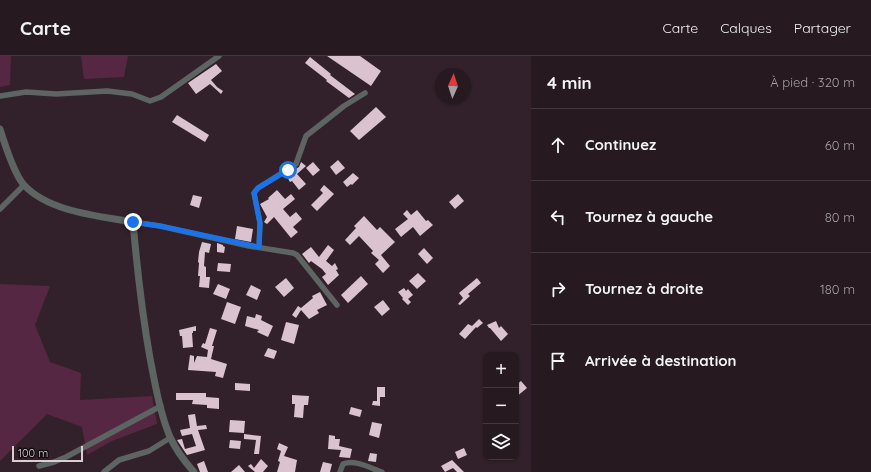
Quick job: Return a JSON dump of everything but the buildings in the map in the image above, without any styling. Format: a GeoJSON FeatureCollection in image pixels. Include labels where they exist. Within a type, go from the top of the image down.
{"type":"FeatureCollection","features":[{"type":"Feature","properties":{"kind":"street"},"geometry":{"type":"LineString","coordinates":[[0,96],[26,92],[56,94],[107,91],[132,94],[150,101],[155,100],[167,93],[219,56]]}},
{"type":"Feature","properties":{"kind":"street"},"geometry":{"type":"LineString","coordinates":[[259,247],[260,223],[254,193],[258,188],[296,164],[306,136],[344,106],[365,93]]}},
{"type":"Feature","properties":{"kind":"street"},"geometry":{"type":"LineString","coordinates":[[0,129],[10,158],[24,185],[40,198],[68,210],[160,226],[259,247],[286,251],[297,255],[337,305]]}},
{"type":"Feature","properties":{"kind":"street"},"geometry":{"type":"LineString","coordinates":[[0,209],[24,185]]}},
{"type":"Feature","properties":{"kind":"street"},"geometry":{"type":"LineString","coordinates":[[133,222],[144,323],[154,378],[170,438],[178,452],[194,472]]}},
{"type":"Feature","properties":{"kind":"street"},"geometry":{"type":"LineString","coordinates":[[39,466],[54,462],[161,406]]}},
{"type":"Feature","properties":{"kind":"street"},"geometry":{"type":"LineString","coordinates":[[104,472],[119,460],[149,451],[170,438]]}},
{"type":"Feature","properties":{"kind":"street"},"geometry":{"type":"LineString","coordinates":[[340,472],[343,464],[348,462],[354,462],[382,472]]}},
{"type":"Feature","properties":{"kind":"shaded area"},"geometry":{"type":"Polygon","coordinates":[[[0,56],[11,56],[10,85],[0,87],[0,56]]]}},
{"type":"Feature","properties":{"kind":"shaded area"},"geometry":{"type":"Polygon","coordinates":[[[81,56],[128,56],[124,77],[84,79],[81,56]]]}},
{"type":"Feature","properties":{"kind":"shaded area"},"geometry":{"type":"Polygon","coordinates":[[[0,284],[50,286],[35,325],[50,362],[81,373],[80,400],[152,396],[157,424],[112,441],[87,455],[82,427],[47,414],[0,461],[0,284]]]}},
{"type":"Feature","properties":{"kind":"route"},"geometry":{"type":"LineString","coordinates":[[133,222],[187,231],[259,247],[260,223],[254,193],[258,188],[288,170]]}}]}
